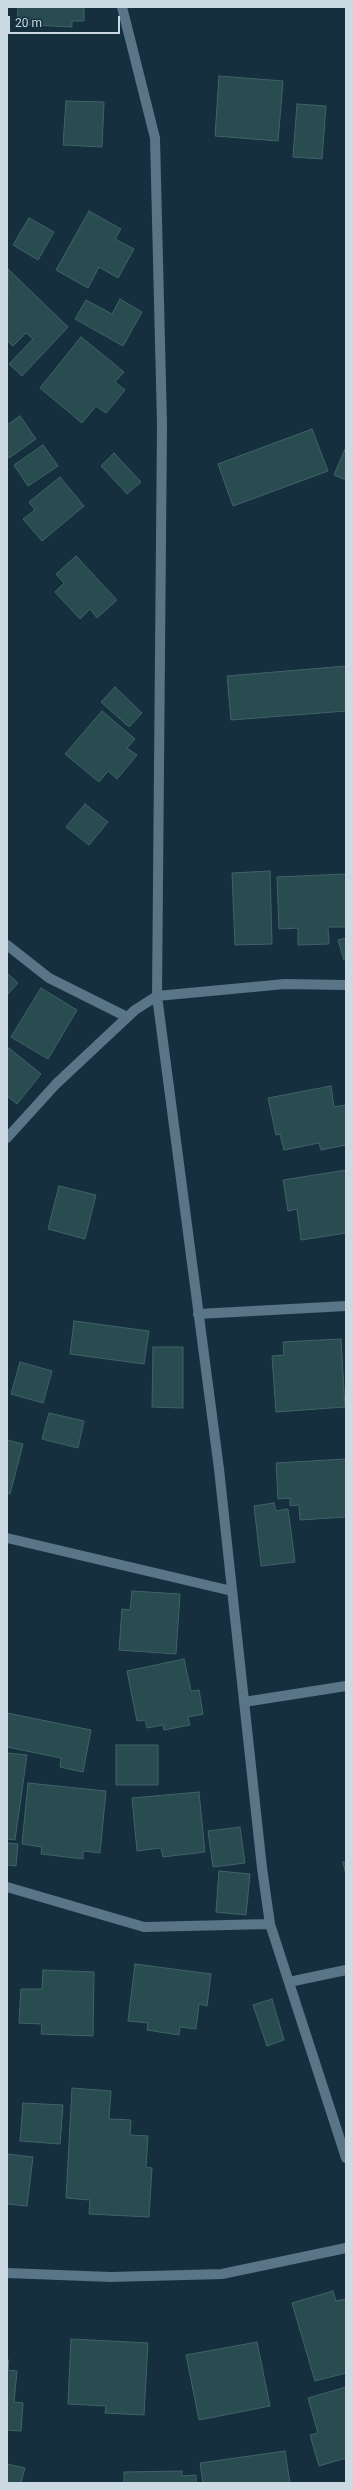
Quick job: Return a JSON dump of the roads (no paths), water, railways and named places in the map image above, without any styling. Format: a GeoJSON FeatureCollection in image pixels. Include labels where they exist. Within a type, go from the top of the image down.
{"type":"FeatureCollection","features":[{"type":"Feature","properties":{"kind":"street"},"geometry":{"type":"LineString","coordinates":[[122,7],[155,138],[162,424],[157,996],[232,1591],[262,1868],[270,1924],[346,2158]]}},
{"type":"Feature","properties":{"kind":"street"},"geometry":{"type":"LineString","coordinates":[[7,944],[49,978],[127,1017]]}},
{"type":"Feature","properties":{"kind":"street"},"geometry":{"type":"LineString","coordinates":[[7,1138],[56,1084],[127,1017],[157,996],[285,984],[346,985]]}},
{"type":"Feature","properties":{"kind":"street"},"geometry":{"type":"LineString","coordinates":[[198,1314],[346,1306]]}},
{"type":"Feature","properties":{"kind":"street"},"geometry":{"type":"LineString","coordinates":[[7,1538],[232,1591]]}},
{"type":"Feature","properties":{"kind":"street"},"geometry":{"type":"LineString","coordinates":[[244,1702],[346,1686]]}},
{"type":"Feature","properties":{"kind":"street"},"geometry":{"type":"LineString","coordinates":[[7,1887],[144,1927],[270,1924]]}},
{"type":"Feature","properties":{"kind":"street"},"geometry":{"type":"LineString","coordinates":[[289,1982],[346,1970]]}},
{"type":"Feature","properties":{"kind":"street"},"geometry":{"type":"LineString","coordinates":[[7,2273],[111,2277],[222,2274],[346,2248]]}}]}
